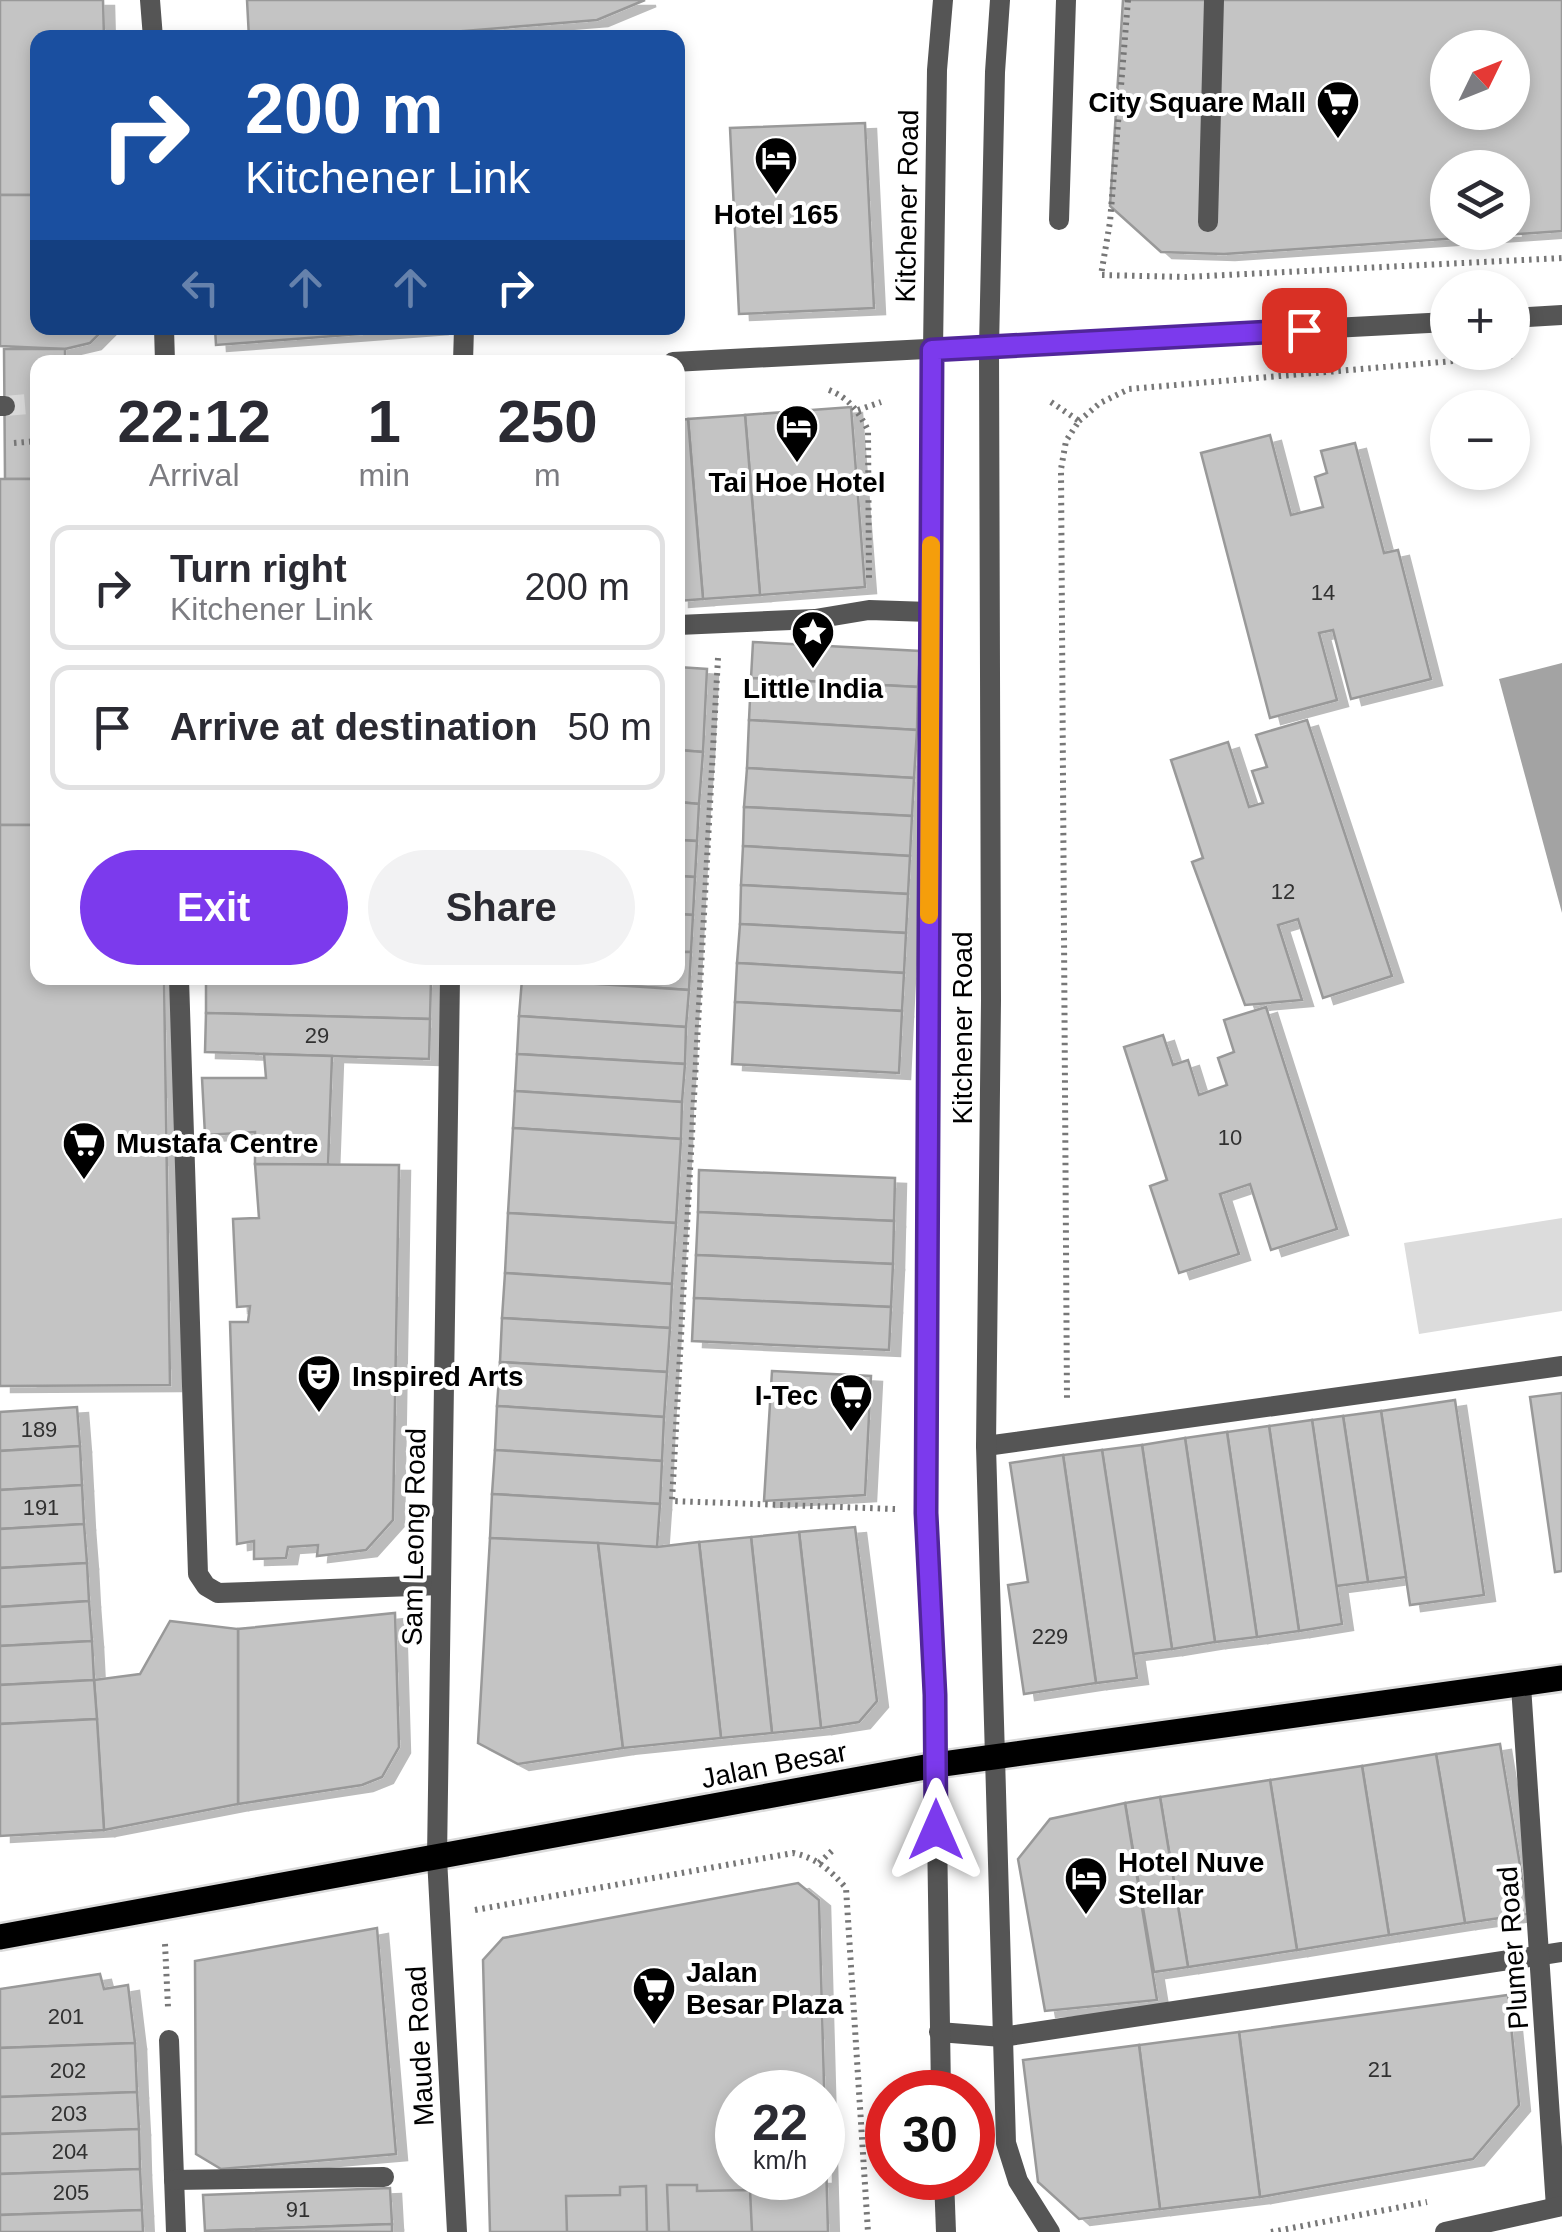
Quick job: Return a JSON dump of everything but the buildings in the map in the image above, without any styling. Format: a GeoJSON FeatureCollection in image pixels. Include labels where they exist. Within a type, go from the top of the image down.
{"type":"FeatureCollection","features":[{"type":"Feature","properties":{"kind":"main road","name":"Jalan Besar"},"geometry":{"type":"LineString","coordinates":[[0,1936],[936,1765],[1562,1678]]}},
{"type":"Feature","properties":{"kind":"street"},"geometry":{"type":"LineString","coordinates":[[150,0],[152,30]]}},
{"type":"Feature","properties":{"kind":"street","name":"Kitchener Road"},"geometry":{"type":"LineString","coordinates":[[940,2070],[936,1765],[926,1513],[932,350],[937,70],[943,0]]}},
{"type":"Feature","properties":{"kind":"street","name":"Kitchener Road"},"geometry":{"type":"LineString","coordinates":[[1000,0],[990,347],[986,1446],[1006,2143],[1018,2181],[1050,2232]]}},
{"type":"Feature","properties":{"kind":"street"},"geometry":{"type":"LineString","coordinates":[[1060,220],[1066,0]]}},
{"type":"Feature","properties":{"kind":"street"},"geometry":{"type":"LineString","coordinates":[[1208,222],[1214,0]]}},
{"type":"Feature","properties":{"kind":"street"},"geometry":{"type":"LineString","coordinates":[[1530,317],[1562,315]]}},
{"type":"Feature","properties":{"kind":"street"},"geometry":{"type":"LineString","coordinates":[[685,361],[1430,323]]}},
{"type":"Feature","properties":{"kind":"street"},"geometry":{"type":"LineString","coordinates":[[685,625],[815,619],[869,610],[930,612]]}},
{"type":"Feature","properties":{"kind":"street"},"geometry":{"type":"LineString","coordinates":[[180,985],[198,1574],[206,1586],[218,1593],[441,1585]]}},
{"type":"Feature","properties":{"kind":"street","name":"Sam Leong Road"},"geometry":{"type":"LineString","coordinates":[[437,1858],[450,985]]}},
{"type":"Feature","properties":{"kind":"street"},"geometry":{"type":"LineString","coordinates":[[986,1446],[1562,1366]]}},
{"type":"Feature","properties":{"kind":"street","name":"Plumer Road"},"geometry":{"type":"LineString","coordinates":[[1521,1686],[1552,1955],[1559,2207]]}},
{"type":"Feature","properties":{"kind":"street","name":"Maude Road"},"geometry":{"type":"LineString","coordinates":[[437,1858],[457,2232]]}},
{"type":"Feature","properties":{"kind":"street"},"geometry":{"type":"LineString","coordinates":[[939,2032],[1002,2037],[1552,1955]]}},
{"type":"Feature","properties":{"kind":"street"},"geometry":{"type":"LineString","coordinates":[[169,2040],[176,2232]]}},
{"type":"Feature","properties":{"kind":"street"},"geometry":{"type":"LineString","coordinates":[[174,2180],[384,2177]]}},
{"type":"Feature","properties":{"kind":"street"},"geometry":{"type":"LineString","coordinates":[[945,2200],[946,2232]]}},
{"type":"Feature","properties":{"kind":"street"},"geometry":{"type":"LineString","coordinates":[[1445,2232],[1559,2207]]}},
{"type":"Feature","properties":{"kind":"path"},"geometry":{"type":"LineString","coordinates":[[1128,0],[1110,222],[1101,275],[1186,277],[1562,258]]}},
{"type":"Feature","properties":{"kind":"path"},"geometry":{"type":"LineString","coordinates":[[1067,1435],[1061,469],[1066,441],[1079,420],[1100,403],[1129,389],[1430,363]]}},
{"type":"Feature","properties":{"kind":"path"},"geometry":{"type":"LineString","coordinates":[[818,386],[840,394],[858,410],[868,430],[869,610]]}},
{"type":"Feature","properties":{"kind":"path"},"geometry":{"type":"LineString","coordinates":[[858,410],[881,402]]}},
{"type":"Feature","properties":{"kind":"path"},"geometry":{"type":"LineString","coordinates":[[1052,402],[1079,420]]}},
{"type":"Feature","properties":{"kind":"path"},"geometry":{"type":"LineString","coordinates":[[0,444],[30,442]]}},
{"type":"Feature","properties":{"kind":"path"},"geometry":{"type":"LineString","coordinates":[[720,623],[672,1501],[889,1508],[926,1513]]}},
{"type":"Feature","properties":{"kind":"path"},"geometry":{"type":"LineString","coordinates":[[819,1862],[834,1849]]}},
{"type":"Feature","properties":{"kind":"path"},"geometry":{"type":"LineString","coordinates":[[442,1915],[793,1854],[819,1862],[846,1888],[868,2232]]}},
{"type":"Feature","properties":{"kind":"path"},"geometry":{"type":"LineString","coordinates":[[164,1908],[169,2040]]}},
{"type":"Feature","properties":{"kind":"path"},"geometry":{"type":"LineString","coordinates":[[1271,2232],[1441,2199]]}},
{"type":"Feature","properties":{"kind":"shaded area"},"geometry":{"type":"Polygon","coordinates":[[[1562,663],[1562,913],[1499,679],[1562,663]]]}},
{"type":"Feature","properties":{"kind":"shaded area"},"geometry":{"type":"Polygon","coordinates":[[[1562,1218],[1562,1311],[1419,1334],[1404,1243],[1562,1218]]]}},
{"type":"Feature","properties":{"kind":"tunnel"},"geometry":{"type":"LineString","coordinates":[[5,406],[30,404]]}},
{"type":"Feature","properties":{"kind":"slow traffic"},"geometry":{"type":"LineString","coordinates":[[929,915],[931,545]]}},
{"type":"Feature","properties":{"kind":"place","name":"City Square Mall"},"geometry":{"type":"Point","coordinates":[1338,140]}},
{"type":"Feature","properties":{"kind":"place","name":"Hotel 165"},"geometry":{"type":"Point","coordinates":[776,196]}},
{"type":"Feature","properties":{"kind":"place","name":"Tai Hoe Hotel"},"geometry":{"type":"Point","coordinates":[797,464]}},
{"type":"Feature","properties":{"kind":"place","name":"Little India"},"geometry":{"type":"Point","coordinates":[813,670]}},
{"type":"Feature","properties":{"kind":"place","name":"Mustafa Centre"},"geometry":{"type":"Point","coordinates":[84,1181]}},
{"type":"Feature","properties":{"kind":"place","name":"Inspired Arts"},"geometry":{"type":"Point","coordinates":[319,1414]}},
{"type":"Feature","properties":{"kind":"place","name":"I-Tec"},"geometry":{"type":"Point","coordinates":[851,1433]}},
{"type":"Feature","properties":{"kind":"place","name":"Hotel Nuve Stellar"},"geometry":{"type":"Point","coordinates":[1086,1916]}},
{"type":"Feature","properties":{"kind":"place","name":"Jalan Besar Plaza"},"geometry":{"type":"Point","coordinates":[654,2026]}},
{"type":"Feature","properties":{"kind":"route"},"geometry":{"type":"LineString","coordinates":[[936,1830],[935,1695],[926,1513],[932,350],[1304,330]]}}]}
